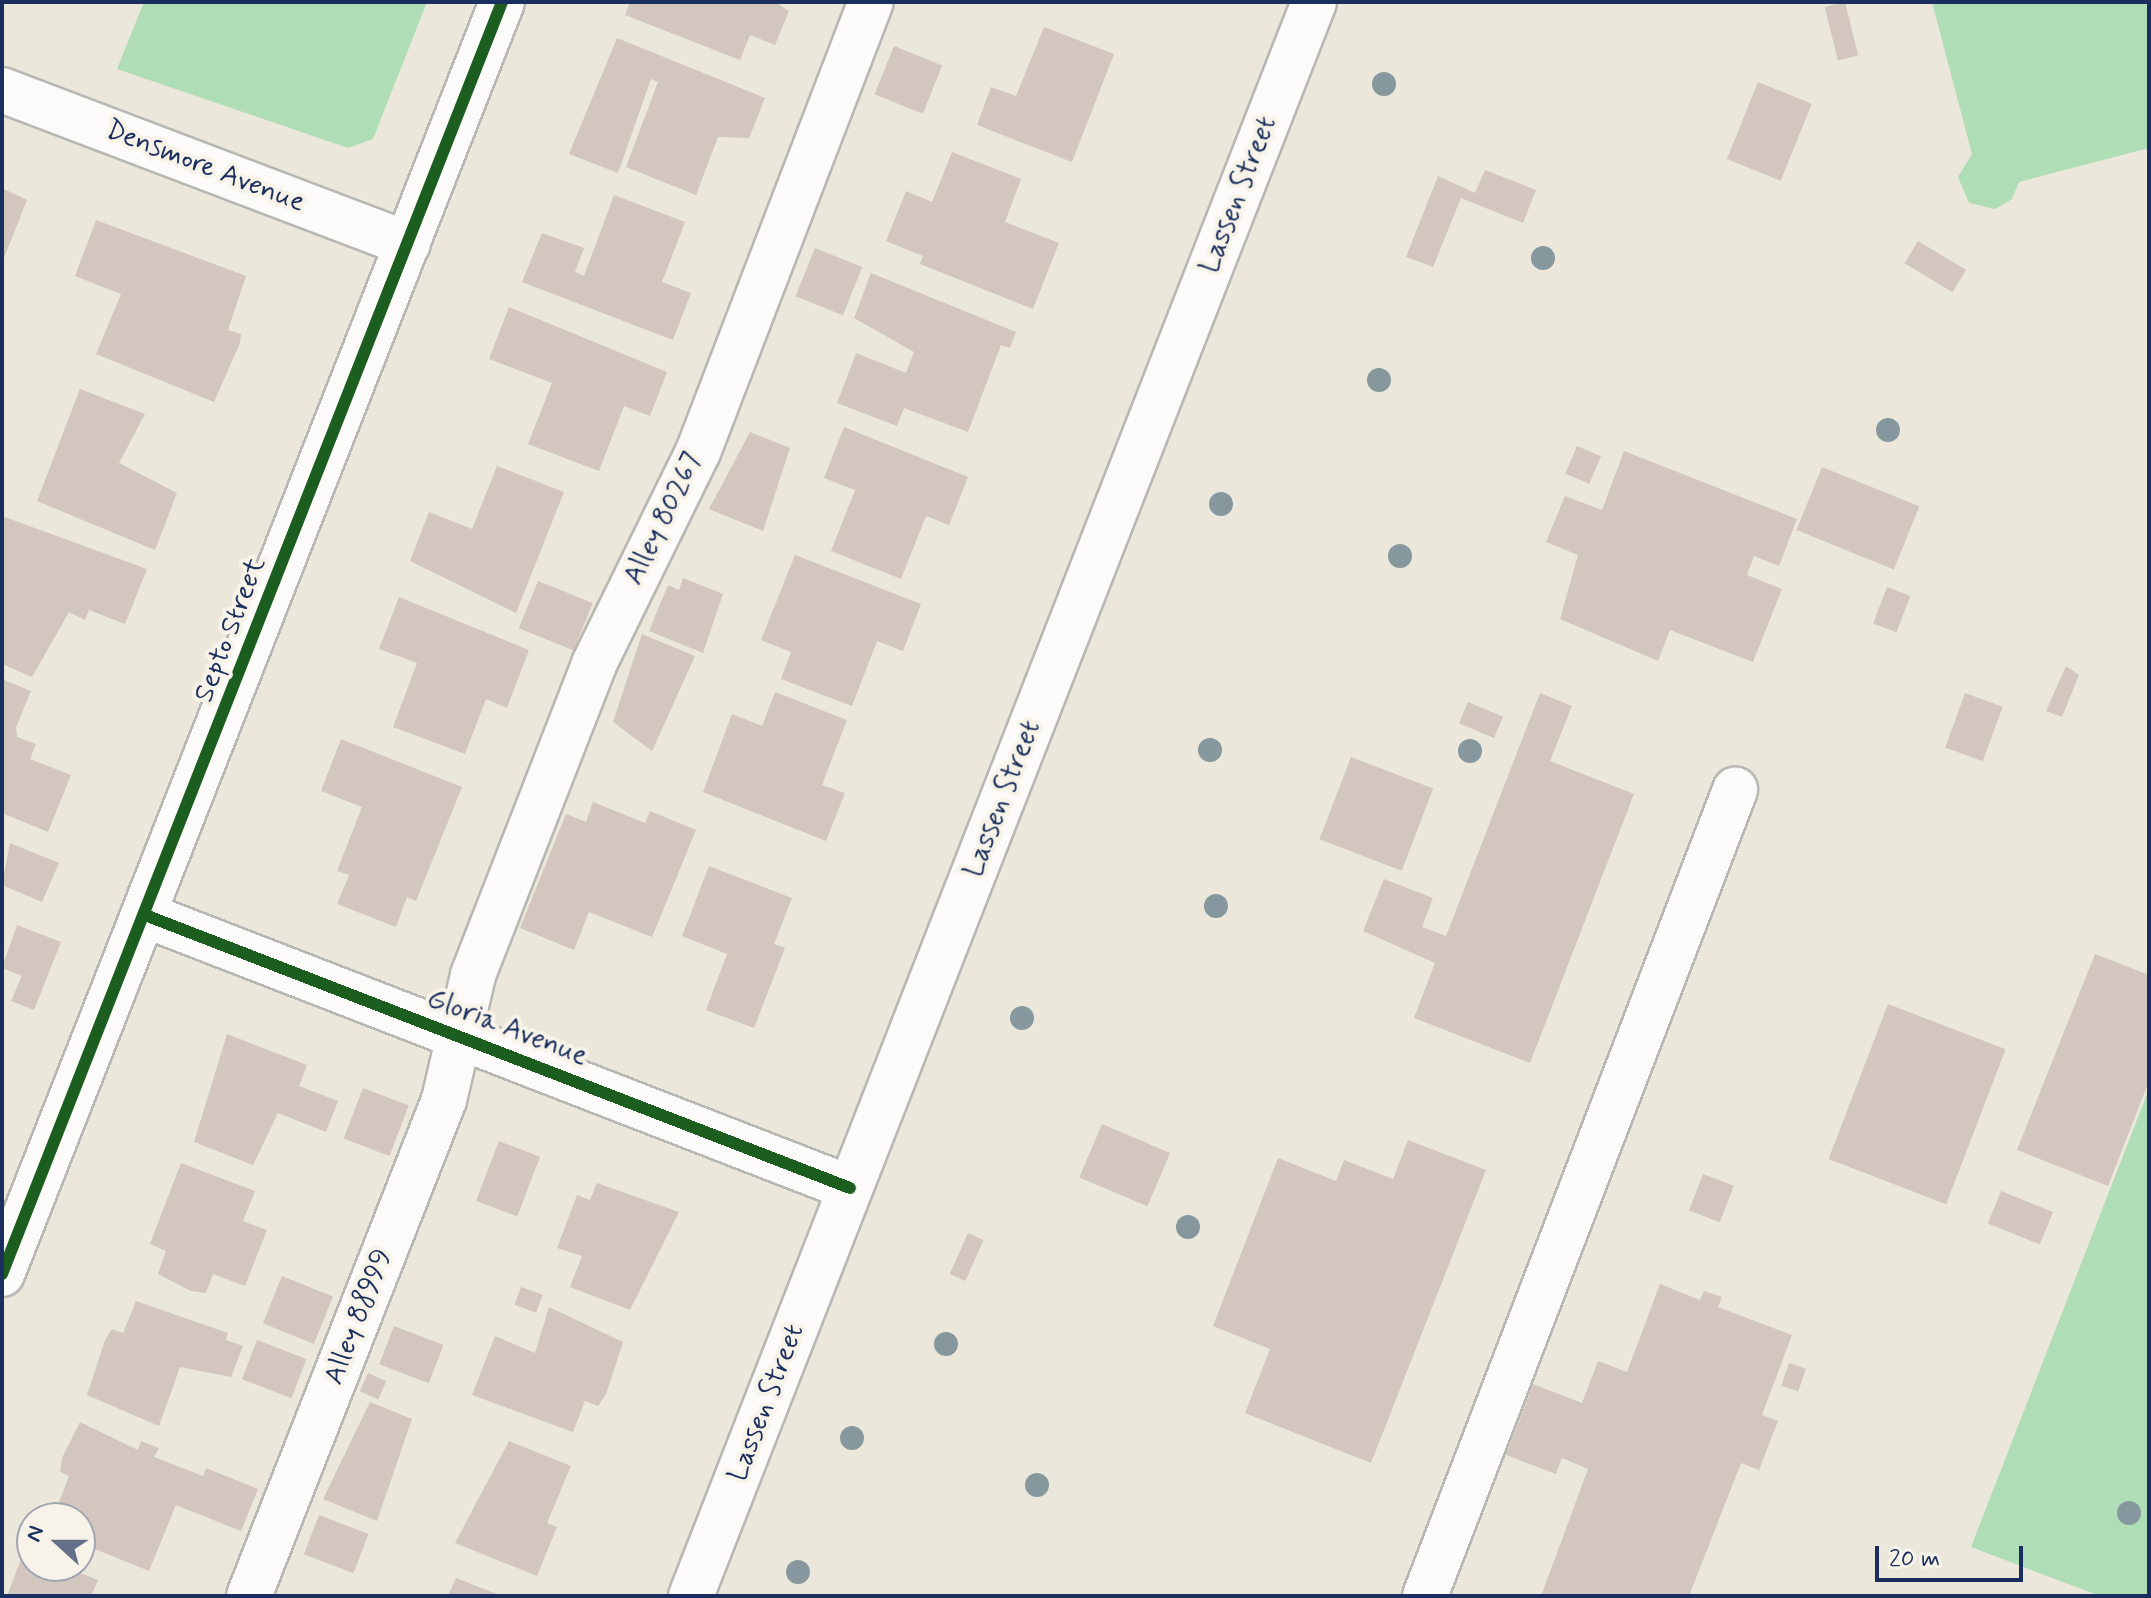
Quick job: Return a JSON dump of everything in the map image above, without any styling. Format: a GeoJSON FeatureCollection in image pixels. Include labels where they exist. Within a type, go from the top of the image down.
{"type":"FeatureCollection","features":[{"type":"Feature","properties":{"kind":"street","name":"Septo Street"},"geometry":{"type":"LineString","coordinates":[[2,1274],[15,1202],[145,915],[502,2]]}},
{"type":"Feature","properties":{"kind":"street","name":"Alley 80267"},"geometry":{"type":"LineString","coordinates":[[461,1036],[473,975],[594,664],[698,452],[871,2]]}},
{"type":"Feature","properties":{"kind":"street","name":"Lassen Street"},"geometry":{"type":"LineString","coordinates":[[691,1596],[1314,2]]}},
{"type":"Feature","properties":{"kind":"street","name":"Densmore Avenue"},"geometry":{"type":"LineString","coordinates":[[2,90],[408,244]]}},
{"type":"Feature","properties":{"kind":"street"},"geometry":{"type":"LineString","coordinates":[[1425,1596],[1735,790]]}},
{"type":"Feature","properties":{"kind":"street","name":"Gloria Avenue"},"geometry":{"type":"LineString","coordinates":[[145,915],[850,1188]]}},
{"type":"Feature","properties":{"kind":"street","name":"Alley 88999"},"geometry":{"type":"LineString","coordinates":[[249,1596],[444,1100],[461,1036]]}},
{"type":"Feature","properties":{"kind":"green space"},"geometry":{"type":"Polygon","coordinates":[[[144,2],[427,2],[373,139],[348,148],[117,69],[144,2]]]}},
{"type":"Feature","properties":{"kind":"green space"},"geometry":{"type":"Polygon","coordinates":[[[1932,2],[2149,2],[2149,148],[2019,182],[2012,199],[1995,209],[1969,203],[1958,177],[1972,154],[1932,2]]]}},
{"type":"Feature","properties":{"kind":"green space"},"geometry":{"type":"Polygon","coordinates":[[[2149,1089],[2149,1596],[2100,1596],[1971,1547],[2149,1089]]]}},
{"type":"Feature","properties":{"kind":"building"},"geometry":{"type":"Polygon","coordinates":[[[630,2],[775,2],[789,11],[775,45],[750,35],[740,60],[625,15],[630,2]]]}},
{"type":"Feature","properties":{"kind":"building"},"geometry":{"type":"Polygon","coordinates":[[[1845,2],[1858,55],[1838,60],[1825,7],[1845,2]]]}},
{"type":"Feature","properties":{"kind":"building"},"geometry":{"type":"Polygon","coordinates":[[[1044,27],[1114,54],[1072,162],[977,125],[991,87],[1016,96],[1044,27]]]}},
{"type":"Feature","properties":{"kind":"building"},"geometry":{"type":"Polygon","coordinates":[[[617,38],[765,98],[749,138],[718,137],[696,195],[626,167],[658,82],[651,79],[618,173],[569,154],[617,38]]]}},
{"type":"Feature","properties":{"kind":"building"},"geometry":{"type":"Polygon","coordinates":[[[894,46],[942,65],[923,114],[875,94],[894,46]]]}},
{"type":"Feature","properties":{"kind":"building"},"geometry":{"type":"Polygon","coordinates":[[[1758,82],[1812,104],[1781,181],[1727,159],[1758,82]]]}},
{"type":"Feature","properties":{"kind":"building"},"geometry":{"type":"Polygon","coordinates":[[[952,152],[1021,179],[1005,222],[1059,243],[1033,309],[920,264],[923,256],[886,241],[906,191],[932,202],[952,152]]]}},
{"type":"Feature","properties":{"kind":"building"},"geometry":{"type":"Polygon","coordinates":[[[1485,170],[1536,190],[1523,223],[1461,198],[1433,267],[1406,257],[1438,176],[1475,193],[1485,170]]]}},
{"type":"Feature","properties":{"kind":"building"},"geometry":{"type":"Polygon","coordinates":[[[2,188],[27,200],[2,263],[2,188]]]}},
{"type":"Feature","properties":{"kind":"building"},"geometry":{"type":"Polygon","coordinates":[[[614,195],[685,222],[662,282],[691,293],[673,340],[522,282],[542,233],[584,248],[575,272],[584,276],[614,195]]]}},
{"type":"Feature","properties":{"kind":"building"},"geometry":{"type":"Polygon","coordinates":[[[96,220],[246,276],[228,330],[241,334],[240,343],[214,402],[96,354],[121,294],[75,276],[96,220]]]}},
{"type":"Feature","properties":{"kind":"building"},"geometry":{"type":"Polygon","coordinates":[[[1918,241],[1966,270],[1953,292],[1905,263],[1918,241]]]}},
{"type":"Feature","properties":{"kind":"building"},"geometry":{"type":"Polygon","coordinates":[[[815,248],[862,267],[843,315],[796,296],[815,248]]]}},
{"type":"Feature","properties":{"kind":"building"},"geometry":{"type":"Polygon","coordinates":[[[871,273],[1016,332],[1010,348],[1001,345],[968,432],[904,408],[897,426],[837,403],[856,353],[906,373],[914,352],[854,318],[871,273]]]}},
{"type":"Feature","properties":{"kind":"building"},"geometry":{"type":"Polygon","coordinates":[[[509,307],[667,372],[650,416],[624,406],[599,471],[528,444],[552,383],[489,359],[509,307]]]}},
{"type":"Feature","properties":{"kind":"building"},"geometry":{"type":"Polygon","coordinates":[[[80,389],[145,414],[119,463],[177,493],[155,550],[37,501],[80,389]]]}},
{"type":"Feature","properties":{"kind":"building"},"geometry":{"type":"Polygon","coordinates":[[[844,427],[968,477],[949,525],[926,516],[901,579],[831,551],[855,490],[824,478],[844,427]]]}},
{"type":"Feature","properties":{"kind":"building"},"geometry":{"type":"Polygon","coordinates":[[[750,432],[790,448],[763,531],[709,509],[750,432]]]}},
{"type":"Feature","properties":{"kind":"building"},"geometry":{"type":"Polygon","coordinates":[[[1577,446],[1601,456],[1589,484],[1565,474],[1577,446]]]}},
{"type":"Feature","properties":{"kind":"building"},"geometry":{"type":"Polygon","coordinates":[[[1624,451],[1797,519],[1779,566],[1754,556],[1747,575],[1782,589],[1753,662],[1670,630],[1658,661],[1560,619],[1578,555],[1546,542],[1565,496],[1602,510],[1624,451]]]}},
{"type":"Feature","properties":{"kind":"building"},"geometry":{"type":"Polygon","coordinates":[[[497,466],[564,492],[516,613],[410,561],[429,512],[472,529],[497,466]]]}},
{"type":"Feature","properties":{"kind":"building"},"geometry":{"type":"Polygon","coordinates":[[[1822,467],[1919,506],[1894,569],[1797,530],[1822,467]]]}},
{"type":"Feature","properties":{"kind":"building"},"geometry":{"type":"Polygon","coordinates":[[[2,516],[147,569],[125,624],[89,610],[85,620],[69,612],[32,677],[2,664],[2,516]]]}},
{"type":"Feature","properties":{"kind":"building"},"geometry":{"type":"Polygon","coordinates":[[[795,555],[921,604],[903,651],[877,641],[852,706],[781,679],[791,652],[761,640],[795,555]]]}},
{"type":"Feature","properties":{"kind":"building"},"geometry":{"type":"Polygon","coordinates":[[[683,578],[723,594],[703,653],[649,631],[668,585],[679,590],[683,578]]]}},
{"type":"Feature","properties":{"kind":"building"},"geometry":{"type":"Polygon","coordinates":[[[538,581],[593,603],[574,650],[519,628],[538,581]]]}},
{"type":"Feature","properties":{"kind":"building"},"geometry":{"type":"Polygon","coordinates":[[[1887,587],[1910,596],[1896,632],[1873,623],[1887,587]]]}},
{"type":"Feature","properties":{"kind":"building"},"geometry":{"type":"Polygon","coordinates":[[[399,597],[529,650],[507,708],[486,699],[465,754],[393,727],[417,663],[379,649],[399,597]]]}},
{"type":"Feature","properties":{"kind":"building"},"geometry":{"type":"Polygon","coordinates":[[[642,634],[695,656],[652,751],[613,722],[642,634]]]}},
{"type":"Feature","properties":{"kind":"building"},"geometry":{"type":"Polygon","coordinates":[[[2066,666],[2079,675],[2062,717],[2046,711],[2066,666]]]}},
{"type":"Feature","properties":{"kind":"building"},"geometry":{"type":"Polygon","coordinates":[[[2,679],[31,691],[16,727],[17,737],[36,744],[30,759],[71,775],[48,832],[2,813],[2,679]]]}},
{"type":"Feature","properties":{"kind":"building"},"geometry":{"type":"Polygon","coordinates":[[[775,692],[847,720],[822,785],[845,793],[826,841],[703,792],[732,714],[762,726],[775,692]]]}},
{"type":"Feature","properties":{"kind":"building"},"geometry":{"type":"Polygon","coordinates":[[[1540,693],[1572,706],[1550,761],[1634,794],[1530,1063],[1414,1018],[1435,963],[1363,931],[1384,879],[1433,898],[1422,927],[1446,936],[1540,693]]]}},
{"type":"Feature","properties":{"kind":"building"},"geometry":{"type":"Polygon","coordinates":[[[1965,693],[2003,707],[1983,761],[1945,748],[1965,693]]]}},
{"type":"Feature","properties":{"kind":"building"},"geometry":{"type":"Polygon","coordinates":[[[1468,702],[1503,717],[1494,738],[1459,723],[1468,702]]]}},
{"type":"Feature","properties":{"kind":"building"},"geometry":{"type":"Polygon","coordinates":[[[341,739],[462,787],[416,901],[407,897],[396,927],[337,904],[349,875],[337,871],[362,807],[321,791],[341,739]]]}},
{"type":"Feature","properties":{"kind":"building"},"geometry":{"type":"Polygon","coordinates":[[[1351,757],[1433,789],[1402,871],[1319,839],[1351,757]]]}},
{"type":"Feature","properties":{"kind":"building"},"geometry":{"type":"Polygon","coordinates":[[[593,802],[645,823],[650,811],[696,830],[652,937],[589,912],[574,950],[520,928],[566,814],[586,822],[593,802]]]}},
{"type":"Feature","properties":{"kind":"building"},"geometry":{"type":"Polygon","coordinates":[[[10,843],[59,863],[42,902],[2,885],[10,843]]]}},
{"type":"Feature","properties":{"kind":"building"},"geometry":{"type":"Polygon","coordinates":[[[709,866],[792,898],[774,944],[785,948],[754,1028],[706,1010],[727,954],[682,936],[709,866]]]}},
{"type":"Feature","properties":{"kind":"building"},"geometry":{"type":"Polygon","coordinates":[[[17,925],[61,942],[34,1010],[11,1001],[22,976],[2,968],[17,925]]]}},
{"type":"Feature","properties":{"kind":"building"},"geometry":{"type":"Polygon","coordinates":[[[2095,954],[2149,975],[2149,1081],[2108,1186],[2017,1150],[2095,954]]]}},
{"type":"Feature","properties":{"kind":"building"},"geometry":{"type":"Polygon","coordinates":[[[1888,1004],[2006,1049],[1946,1204],[1829,1159],[1888,1004]]]}},
{"type":"Feature","properties":{"kind":"building"},"geometry":{"type":"Polygon","coordinates":[[[227,1034],[307,1065],[299,1086],[338,1101],[326,1132],[278,1113],[253,1165],[194,1142],[227,1034]]]}},
{"type":"Feature","properties":{"kind":"building"},"geometry":{"type":"Polygon","coordinates":[[[363,1088],[409,1106],[389,1156],[344,1138],[363,1088]]]}},
{"type":"Feature","properties":{"kind":"building"},"geometry":{"type":"Polygon","coordinates":[[[1102,1124],[1170,1153],[1147,1206],[1079,1177],[1102,1124]]]}},
{"type":"Feature","properties":{"kind":"building"},"geometry":{"type":"Polygon","coordinates":[[[1408,1140],[1486,1170],[1371,1463],[1245,1413],[1270,1349],[1213,1326],[1278,1158],[1336,1181],[1344,1160],[1393,1179],[1408,1140]]]}},
{"type":"Feature","properties":{"kind":"building"},"geometry":{"type":"Polygon","coordinates":[[[499,1141],[540,1157],[517,1217],[476,1201],[499,1141]]]}},
{"type":"Feature","properties":{"kind":"building"},"geometry":{"type":"Polygon","coordinates":[[[181,1163],[255,1191],[243,1221],[267,1230],[245,1286],[213,1274],[206,1293],[191,1291],[158,1274],[166,1251],[150,1244],[181,1163]]]}},
{"type":"Feature","properties":{"kind":"building"},"geometry":{"type":"Polygon","coordinates":[[[1703,1174],[1734,1186],[1720,1222],[1689,1210],[1703,1174]]]}},
{"type":"Feature","properties":{"kind":"building"},"geometry":{"type":"Polygon","coordinates":[[[597,1183],[679,1212],[630,1310],[570,1287],[582,1256],[557,1248],[577,1195],[590,1200],[597,1183]]]}},
{"type":"Feature","properties":{"kind":"building"},"geometry":{"type":"Polygon","coordinates":[[[2001,1191],[2053,1212],[2040,1244],[1988,1223],[2001,1191]]]}},
{"type":"Feature","properties":{"kind":"building"},"geometry":{"type":"Polygon","coordinates":[[[968,1233],[984,1240],[965,1281],[950,1274],[968,1233]]]}},
{"type":"Feature","properties":{"kind":"building"},"geometry":{"type":"Polygon","coordinates":[[[282,1276],[333,1297],[314,1344],[263,1323],[282,1276]]]}},
{"type":"Feature","properties":{"kind":"building"},"geometry":{"type":"Polygon","coordinates":[[[1660,1284],[1700,1300],[1704,1291],[1722,1297],[1718,1307],[1792,1335],[1762,1415],[1778,1421],[1759,1470],[1741,1463],[1689,1596],[1541,1596],[1588,1469],[1562,1458],[1556,1474],[1506,1455],[1533,1384],[1582,1403],[1598,1361],[1627,1372],[1660,1284]]]}},
{"type":"Feature","properties":{"kind":"building"},"geometry":{"type":"Polygon","coordinates":[[[521,1287],[543,1295],[536,1313],[515,1305],[521,1287]]]}},
{"type":"Feature","properties":{"kind":"building"},"geometry":{"type":"Polygon","coordinates":[[[136,1301],[228,1333],[226,1340],[243,1346],[231,1377],[180,1367],[159,1426],[87,1395],[105,1340],[112,1329],[123,1333],[136,1301]]]}},
{"type":"Feature","properties":{"kind":"building"},"geometry":{"type":"Polygon","coordinates":[[[549,1307],[623,1342],[606,1394],[598,1406],[585,1401],[573,1432],[472,1395],[495,1336],[535,1353],[549,1307]]]}},
{"type":"Feature","properties":{"kind":"building"},"geometry":{"type":"Polygon","coordinates":[[[394,1326],[443,1345],[429,1383],[379,1364],[394,1326]]]}},
{"type":"Feature","properties":{"kind":"building"},"geometry":{"type":"Polygon","coordinates":[[[257,1340],[306,1359],[291,1398],[242,1379],[257,1340]]]}},
{"type":"Feature","properties":{"kind":"building"},"geometry":{"type":"Polygon","coordinates":[[[1789,1363],[1806,1369],[1798,1392],[1781,1386],[1789,1363]]]}},
{"type":"Feature","properties":{"kind":"building"},"geometry":{"type":"Polygon","coordinates":[[[368,1373],[386,1381],[378,1399],[360,1391],[368,1373]]]}},
{"type":"Feature","properties":{"kind":"building"},"geometry":{"type":"Polygon","coordinates":[[[370,1402],[412,1419],[377,1521],[323,1499],[370,1402]]]}},
{"type":"Feature","properties":{"kind":"building"},"geometry":{"type":"Polygon","coordinates":[[[80,1422],[138,1450],[141,1441],[159,1448],[154,1457],[203,1476],[206,1468],[258,1489],[241,1531],[176,1505],[149,1571],[96,1549],[96,1502],[59,1502],[69,1476],[60,1472],[62,1458],[80,1422]]]}},
{"type":"Feature","properties":{"kind":"building"},"geometry":{"type":"Polygon","coordinates":[[[509,1441],[571,1466],[547,1523],[557,1527],[537,1576],[455,1543],[509,1441]]]}},
{"type":"Feature","properties":{"kind":"building"},"geometry":{"type":"Polygon","coordinates":[[[319,1515],[368,1534],[353,1573],[304,1554],[319,1515]]]}},
{"type":"Feature","properties":{"kind":"building"},"geometry":{"type":"Polygon","coordinates":[[[16,1572],[16,1582],[98,1580],[91,1596],[7,1596],[16,1572]]]}},
{"type":"Feature","properties":{"kind":"building"},"geometry":{"type":"Polygon","coordinates":[[[456,1578],[502,1596],[448,1596],[456,1578]]]}},
{"type":"Feature","properties":{"kind":"cycle path"},"geometry":{"type":"LineString","coordinates":[[2,1274],[502,2]]}},
{"type":"Feature","properties":{"kind":"cycle path"},"geometry":{"type":"LineString","coordinates":[[145,915],[850,1188]]}}]}
